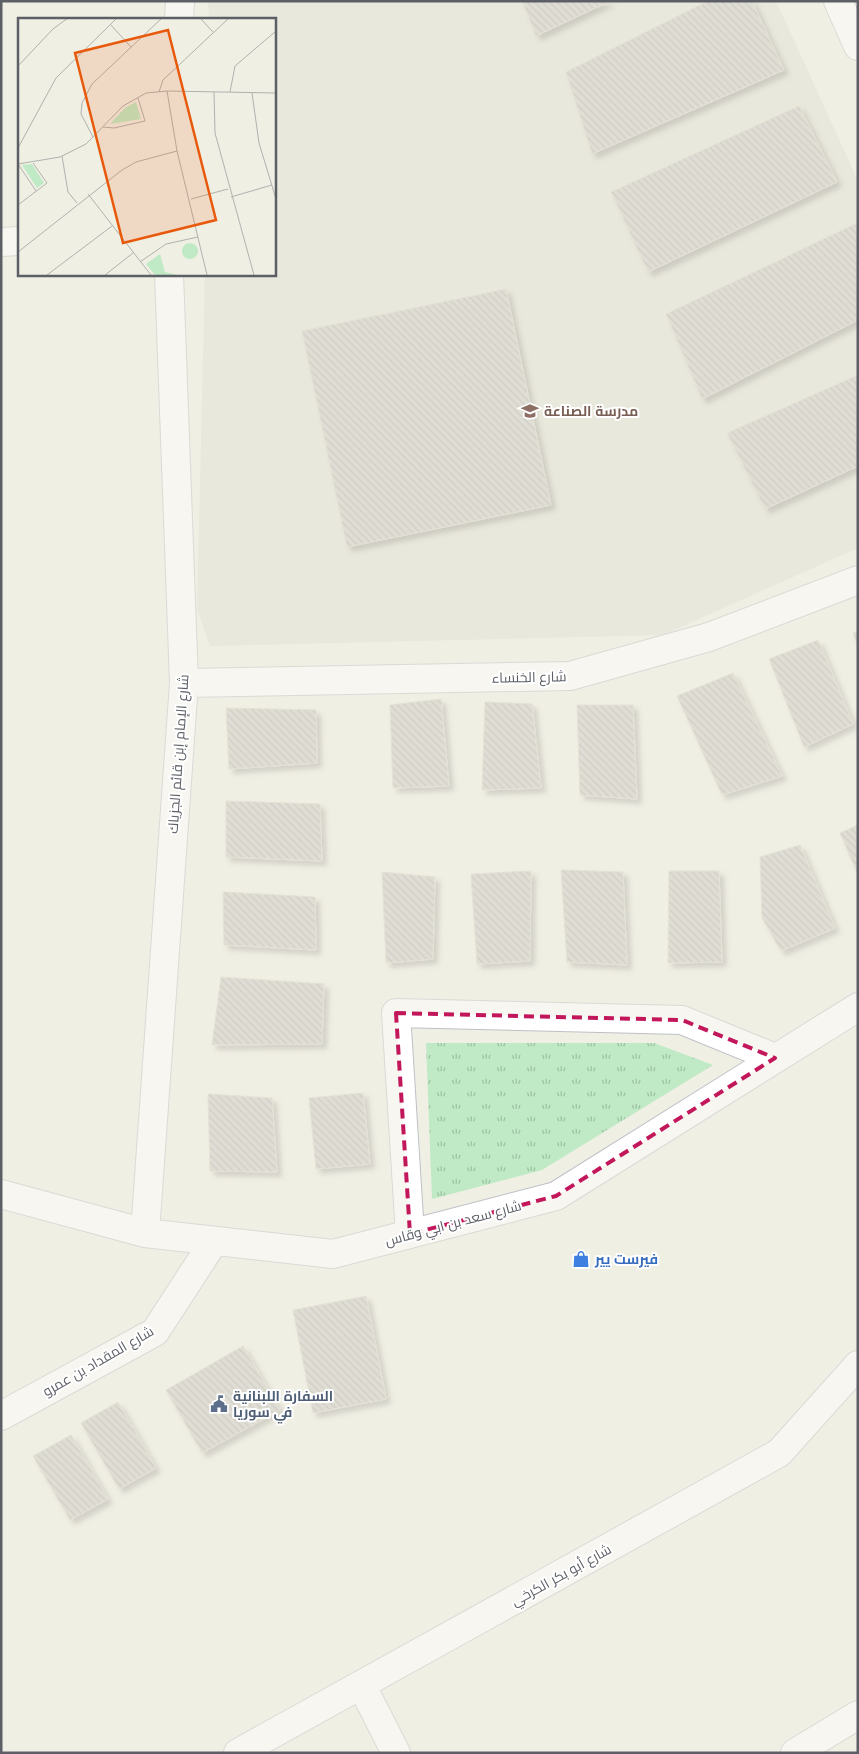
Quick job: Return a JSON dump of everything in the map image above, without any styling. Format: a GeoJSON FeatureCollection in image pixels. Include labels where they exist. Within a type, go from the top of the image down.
{"type":"FeatureCollection","features":[{"type":"Feature","properties":{"kind":"street"},"geometry":{"type":"LineString","coordinates":[[179,18],[180,1]]}},
{"type":"Feature","properties":{"kind":"street"},"geometry":{"type":"LineString","coordinates":[[838,1],[858,46]]}},
{"type":"Feature","properties":{"kind":"street"},"geometry":{"type":"LineString","coordinates":[[1,242],[18,241]]}},
{"type":"Feature","properties":{"kind":"street","name":"شارع الإمام إبن قائم الجزياك"},"geometry":{"type":"LineString","coordinates":[[145,1233],[184,683],[169,275]]}},
{"type":"Feature","properties":{"kind":"street","name":"شارع الخنساء"},"geometry":{"type":"LineString","coordinates":[[184,683],[570,676],[709,637],[858,580]]}},
{"type":"Feature","properties":{"kind":"street","name":"شارع سعد بن ابي وقاس"},"geometry":{"type":"LineString","coordinates":[[1,1194],[145,1233],[333,1254],[556,1196],[858,1007]]}},
{"type":"Feature","properties":{"kind":"street"},"geometry":{"type":"LineString","coordinates":[[410,1234],[396,1013],[682,1020],[775,1058]]}},
{"type":"Feature","properties":{"kind":"street","name":"شارع المقداد بن عمرو"},"geometry":{"type":"LineString","coordinates":[[1,1416],[155,1332],[214,1241]]}},
{"type":"Feature","properties":{"kind":"street","name":"شارع أبو بكر الكرخي"},"geometry":{"type":"LineString","coordinates":[[238,1753],[362,1686],[779,1453],[858,1365]]}},
{"type":"Feature","properties":{"kind":"street"},"geometry":{"type":"LineString","coordinates":[[362,1686],[396,1753]]}},
{"type":"Feature","properties":{"kind":"street"},"geometry":{"type":"LineString","coordinates":[[795,1753],[858,1715]]}},
{"type":"Feature","properties":{"kind":"highlighted area"},"geometry":{"type":"Polygon","coordinates":[[[396,1013],[682,1020],[775,1058],[556,1196],[410,1234],[396,1013]]]}},
{"type":"Feature","properties":{"kind":"shaded area","name":"مدرسة الصناعة"},"geometry":{"type":"Polygon","coordinates":[[[208,1],[776,1],[858,181],[858,548],[663,635],[210,646],[197,609],[205,275],[275,275],[275,18],[209,18],[208,1]]]}},
{"type":"Feature","properties":{"kind":"green space"},"geometry":{"type":"Polygon","coordinates":[[[426,1043],[654,1043],[713,1065],[542,1170],[432,1199],[426,1043]]]}},
{"type":"Feature","properties":{"kind":"building"},"geometry":{"type":"Polygon","coordinates":[[[522,1],[610,1],[536,36],[522,1]]]}},
{"type":"Feature","properties":{"kind":"building"},"geometry":{"type":"Polygon","coordinates":[[[708,1],[752,1],[784,70],[592,154],[566,72],[708,1]]]}},
{"type":"Feature","properties":{"kind":"building"},"geometry":{"type":"Polygon","coordinates":[[[799,106],[837,182],[648,272],[611,192],[799,106]]]}},
{"type":"Feature","properties":{"kind":"building"},"geometry":{"type":"Polygon","coordinates":[[[855,224],[858,229],[858,320],[702,399],[666,314],[855,224]]]}},
{"type":"Feature","properties":{"kind":"building"},"geometry":{"type":"Polygon","coordinates":[[[506,289],[551,505],[347,547],[302,331],[506,289]]]}},
{"type":"Feature","properties":{"kind":"building"},"geometry":{"type":"Polygon","coordinates":[[[858,375],[858,466],[765,509],[727,433],[858,375]]]}},
{"type":"Feature","properties":{"kind":"building"},"geometry":{"type":"Polygon","coordinates":[[[858,631],[858,646],[853,633],[858,631]]]}},
{"type":"Feature","properties":{"kind":"building"},"geometry":{"type":"Polygon","coordinates":[[[818,640],[853,724],[804,747],[769,659],[818,640]]]}},
{"type":"Feature","properties":{"kind":"building"},"geometry":{"type":"Polygon","coordinates":[[[733,673],[782,776],[722,795],[677,696],[733,673]]]}},
{"type":"Feature","properties":{"kind":"building"},"geometry":{"type":"Polygon","coordinates":[[[441,699],[449,786],[393,788],[390,705],[441,699]]]}},
{"type":"Feature","properties":{"kind":"building"},"geometry":{"type":"Polygon","coordinates":[[[485,702],[532,704],[541,788],[482,790],[485,702]]]}},
{"type":"Feature","properties":{"kind":"building"},"geometry":{"type":"Polygon","coordinates":[[[577,705],[633,705],[637,799],[580,795],[577,705]]]}},
{"type":"Feature","properties":{"kind":"building"},"geometry":{"type":"Polygon","coordinates":[[[226,708],[316,710],[317,763],[229,769],[226,708]]]}},
{"type":"Feature","properties":{"kind":"building"},"geometry":{"type":"Polygon","coordinates":[[[226,801],[320,804],[322,861],[226,857],[226,801]]]}},
{"type":"Feature","properties":{"kind":"building"},"geometry":{"type":"Polygon","coordinates":[[[858,825],[858,875],[840,833],[858,825]]]}},
{"type":"Feature","properties":{"kind":"building"},"geometry":{"type":"Polygon","coordinates":[[[800,845],[835,928],[781,951],[762,918],[760,857],[800,845]]]}},
{"type":"Feature","properties":{"kind":"building"},"geometry":{"type":"Polygon","coordinates":[[[561,870],[623,872],[627,965],[567,962],[561,870]]]}},
{"type":"Feature","properties":{"kind":"building"},"geometry":{"type":"Polygon","coordinates":[[[531,871],[530,961],[477,964],[471,874],[531,871]]]}},
{"type":"Feature","properties":{"kind":"building"},"geometry":{"type":"Polygon","coordinates":[[[669,871],[719,871],[722,962],[668,963],[669,871]]]}},
{"type":"Feature","properties":{"kind":"building"},"geometry":{"type":"Polygon","coordinates":[[[382,872],[435,877],[433,959],[386,963],[382,872]]]}},
{"type":"Feature","properties":{"kind":"building"},"geometry":{"type":"Polygon","coordinates":[[[223,892],[315,897],[316,950],[224,945],[223,892]]]}},
{"type":"Feature","properties":{"kind":"building"},"geometry":{"type":"Polygon","coordinates":[[[221,977],[324,984],[322,1044],[212,1045],[221,977]]]}},
{"type":"Feature","properties":{"kind":"building"},"geometry":{"type":"Polygon","coordinates":[[[363,1093],[370,1164],[316,1169],[309,1098],[363,1093]]]}},
{"type":"Feature","properties":{"kind":"building"},"geometry":{"type":"Polygon","coordinates":[[[208,1094],[272,1098],[277,1172],[210,1171],[208,1094]]]}},
{"type":"Feature","properties":{"kind":"building"},"geometry":{"type":"Polygon","coordinates":[[[366,1296],[386,1399],[313,1413],[293,1310],[366,1296]]]}},
{"type":"Feature","properties":{"kind":"building"},"geometry":{"type":"Polygon","coordinates":[[[243,1346],[280,1410],[202,1453],[166,1390],[243,1346]]]}},
{"type":"Feature","properties":{"kind":"building"},"geometry":{"type":"Polygon","coordinates":[[[118,1402],[156,1468],[119,1489],[81,1423],[118,1402]]]}},
{"type":"Feature","properties":{"kind":"building"},"geometry":{"type":"Polygon","coordinates":[[[71,1435],[108,1499],[70,1520],[33,1456],[71,1435]]]}},
{"type":"Feature","properties":{"kind":"place","name":"مدرسة الصناعة"},"geometry":{"type":"Point","coordinates":[530,411]}},
{"type":"Feature","properties":{"kind":"place","name":"فيرست يير"},"geometry":{"type":"Point","coordinates":[581,1259]}},
{"type":"Feature","properties":{"kind":"place","name":"السفارة اللبنانية في سوريا"},"geometry":{"type":"Point","coordinates":[219,1404]}}]}
